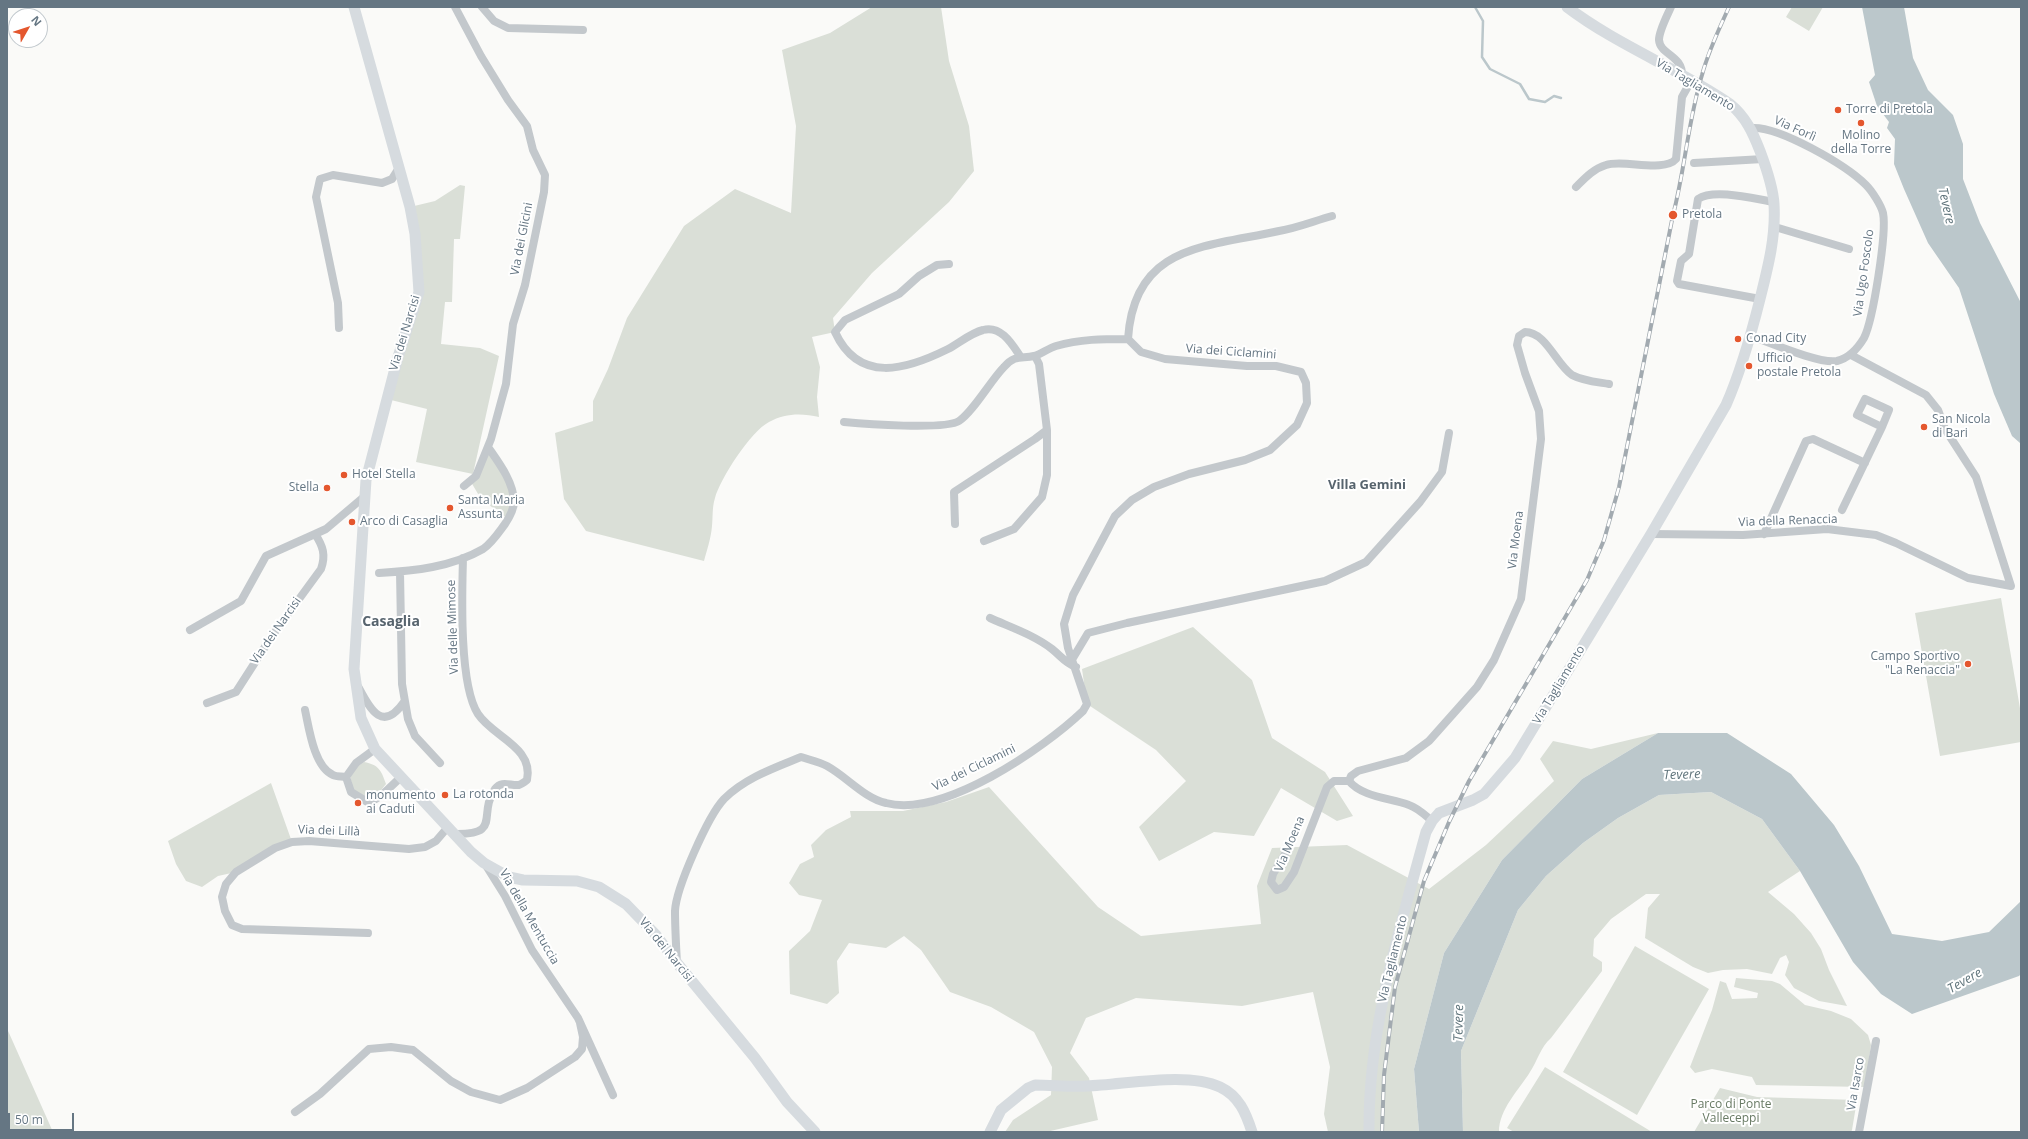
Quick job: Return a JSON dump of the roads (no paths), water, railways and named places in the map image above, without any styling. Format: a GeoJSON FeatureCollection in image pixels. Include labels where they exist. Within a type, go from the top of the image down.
{"type":"FeatureCollection","features":[{"type":"Feature","properties":{"kind":"street","name":"Via dei Narcisi"},"geometry":{"type":"LineString","coordinates":[[354,7],[399,168],[415,234],[419,292],[382,415],[366,480],[354,669],[361,718],[375,749],[484,863],[509,876],[524,880],[565,879],[599,887],[614,895],[643,920],[755,1058],[787,1102],[815,1132]]}},
{"type":"Feature","properties":{"kind":"street","name":"Via dei Glicini"},"geometry":{"type":"LineString","coordinates":[[455,7],[481,56],[508,100],[527,126],[533,150],[545,175],[544,192],[525,285],[513,324],[506,384],[488,447],[476,476],[464,486]]}},
{"type":"Feature","properties":{"kind":"street"},"geometry":{"type":"LineString","coordinates":[[482,7],[494,21],[508,28],[583,30]]}},
{"type":"Feature","properties":{"kind":"street","name":"Via Tagliamento"},"geometry":{"type":"LineString","coordinates":[[1369,1132],[1370,1075],[1375,1038],[1389,969],[1426,832],[1432,821],[1447,809],[1473,800],[1484,794],[1497,781],[1515,758],[1651,534],[1726,405],[1736,383],[1751,336],[1775,227],[1774,202],[1763,159],[1752,128],[1741,114],[1730,105],[1586,22],[1567,7]]}},
{"type":"Feature","properties":{"kind":"street"},"geometry":{"type":"LineString","coordinates":[[1576,187],[1593,170],[1607,164],[1664,165],[1673,162],[1676,159],[1682,97],[1686,79],[1679,62],[1662,48],[1659,39],[1671,7]]}},
{"type":"Feature","properties":{"kind":"street","name":"Via Forlì"},"geometry":{"type":"LineString","coordinates":[[1752,128],[1762,128],[1782,134],[1826,156],[1866,185],[1879,205]]}},
{"type":"Feature","properties":{"kind":"street"},"geometry":{"type":"LineString","coordinates":[[1694,163],[1763,159]]}},
{"type":"Feature","properties":{"kind":"street"},"geometry":{"type":"LineString","coordinates":[[339,328],[338,303],[316,196],[320,179],[333,175],[382,183],[392,179],[399,168]]}},
{"type":"Feature","properties":{"kind":"street"},"geometry":{"type":"LineString","coordinates":[[1760,299],[1679,284],[1677,281],[1681,261],[1689,254],[1698,199],[1703,195],[1720,194],[1774,202]]}},
{"type":"Feature","properties":{"kind":"street","name":"Via Ugo Foscolo"},"geometry":{"type":"LineString","coordinates":[[1851,356],[1864,338],[1870,321],[1884,235],[1883,213],[1879,205]]}},
{"type":"Feature","properties":{"kind":"street"},"geometry":{"type":"LineString","coordinates":[[844,422],[881,426],[947,424],[959,421],[1005,365],[1020,356],[1035,356],[1041,352],[1074,342],[1093,339],[1128,339],[1129,318],[1134,301],[1160,265],[1182,254],[1222,242],[1280,231],[1332,216]]}},
{"type":"Feature","properties":{"kind":"street"},"geometry":{"type":"LineString","coordinates":[[1775,227],[1849,249]]}},
{"type":"Feature","properties":{"kind":"street"},"geometry":{"type":"LineString","coordinates":[[949,264],[937,265],[919,276],[899,294],[845,320],[835,332],[842,347],[856,360],[868,367],[886,368],[926,358],[983,330],[996,331],[1010,339],[1020,356]]}},
{"type":"Feature","properties":{"kind":"street","name":"Via Moena"},"geometry":{"type":"LineString","coordinates":[[1285,854],[1273,874],[1271,882],[1278,890],[1284,888],[1294,872],[1327,787],[1334,781],[1349,781],[1351,776],[1358,771],[1406,758],[1429,740],[1477,687],[1494,660],[1521,599],[1541,439],[1539,411],[1517,345],[1519,336],[1525,332],[1532,332],[1572,374],[1582,379],[1609,384]]}},
{"type":"Feature","properties":{"kind":"street"},"geometry":{"type":"LineString","coordinates":[[1751,336],[1825,362],[1838,361],[1851,356]]}},
{"type":"Feature","properties":{"kind":"street","name":"Via dei Ciclamini"},"geometry":{"type":"LineString","coordinates":[[677,963],[675,909],[681,886],[703,832],[723,800],[748,781],[801,757],[826,766],[866,794],[885,803],[913,806],[936,801],[994,775],[1023,759],[1083,711],[1087,704],[1073,658],[1068,648],[1064,624],[1068,606],[1115,516],[1132,500],[1154,487],[1189,474],[1245,460],[1270,450],[1297,425],[1307,404],[1306,383],[1301,372],[1276,366],[1247,366],[1165,359],[1141,352],[1128,339]]}},
{"type":"Feature","properties":{"kind":"street"},"geometry":{"type":"LineString","coordinates":[[984,541],[1014,529],[1042,497],[1048,475],[1047,430],[1039,364],[1035,356]]}},
{"type":"Feature","properties":{"kind":"street","name":"Via della Renaccia"},"geometry":{"type":"LineString","coordinates":[[1651,534],[1744,535],[1826,529],[1876,535],[1896,543],[1968,578],[2011,586],[1976,476],[1945,429],[1938,410],[1926,395],[1851,356]]}},
{"type":"Feature","properties":{"kind":"street"},"geometry":{"type":"LineString","coordinates":[[1842,510],[1882,427]]}},
{"type":"Feature","properties":{"kind":"street"},"geometry":{"type":"LineString","coordinates":[[955,524],[954,492],[1047,430]]}},
{"type":"Feature","properties":{"kind":"street"},"geometry":{"type":"LineString","coordinates":[[1073,658],[1088,633],[1127,623],[1325,582],[1366,562],[1420,502],[1442,472],[1449,433]]}},
{"type":"Feature","properties":{"kind":"street"},"geometry":{"type":"LineString","coordinates":[[1764,534],[1806,442],[1813,439],[1865,463]]}},
{"type":"Feature","properties":{"kind":"street"},"geometry":{"type":"LineString","coordinates":[[380,573],[412,571],[463,558],[484,548],[498,533],[508,519],[514,503],[511,486],[488,447]]}},
{"type":"Feature","properties":{"kind":"street"},"geometry":{"type":"LineString","coordinates":[[190,630],[241,601],[266,556],[326,529],[365,496]]}},
{"type":"Feature","properties":{"kind":"street","name":"Via dei Narcisi"},"geometry":{"type":"LineString","coordinates":[[207,703],[236,692],[272,636],[321,568],[324,560],[322,544],[315,534]]}},
{"type":"Feature","properties":{"kind":"street","name":"Via delle Mimose"},"geometry":{"type":"LineString","coordinates":[[451,830],[472,834],[482,830],[488,822],[488,804],[496,789],[503,784],[519,785],[527,780],[529,770],[528,763],[522,754],[478,714],[471,698],[463,642],[463,558]]}},
{"type":"Feature","properties":{"kind":"street"},"geometry":{"type":"LineString","coordinates":[[400,572],[402,684],[404,702],[415,736],[440,763]]}},
{"type":"Feature","properties":{"kind":"street"},"geometry":{"type":"LineString","coordinates":[[990,618],[1047,646],[1064,662],[1076,668]]}},
{"type":"Feature","properties":{"kind":"street"},"geometry":{"type":"LineString","coordinates":[[355,682],[376,716],[385,718],[397,712],[404,702]]}},
{"type":"Feature","properties":{"kind":"street"},"geometry":{"type":"LineString","coordinates":[[305,710],[321,765],[333,775],[346,777]]}},
{"type":"Feature","properties":{"kind":"street"},"geometry":{"type":"LineString","coordinates":[[346,777],[356,763],[375,749]]}},
{"type":"Feature","properties":{"kind":"street"},"geometry":{"type":"LineString","coordinates":[[346,777],[351,792],[369,803],[382,795],[401,777]]}},
{"type":"Feature","properties":{"kind":"street"},"geometry":{"type":"LineString","coordinates":[[1349,781],[1352,786],[1362,791],[1410,805],[1421,811],[1432,821]]}},
{"type":"Feature","properties":{"kind":"street","name":"Via dei Lillà"},"geometry":{"type":"LineString","coordinates":[[368,933],[242,928],[232,925],[225,911],[222,897],[226,884],[236,872],[275,848],[292,842],[309,841],[409,849],[425,847],[451,830]]}},
{"type":"Feature","properties":{"kind":"street","name":"Via della Mentuccia"},"geometry":{"type":"LineString","coordinates":[[484,863],[505,896],[532,950],[580,1023],[613,1095]]}},
{"type":"Feature","properties":{"kind":"street","name":"Via della Mentuccia"},"geometry":{"type":"LineString","coordinates":[[295,1112],[320,1094],[369,1049],[391,1047],[413,1050],[458,1085],[471,1092],[500,1100],[527,1088],[575,1057],[582,1049],[583,1037],[580,1023]]}},
{"type":"Feature","properties":{"kind":"street","name":"Via Isarco"},"geometry":{"type":"LineString","coordinates":[[1859,1132],[1876,1041]]}},
{"type":"Feature","properties":{"kind":"street"},"geometry":{"type":"LineString","coordinates":[[990,1132],[1001,1110],[1028,1088],[1035,1085],[1086,1086],[1183,1079],[1207,1082],[1230,1093],[1238,1100],[1246,1113],[1252,1132]]}},
{"type":"Feature","properties":{"kind":"water","name":"Tevere"},"geometry":{"type":"Polygon","coordinates":[[[1862,7],[1904,7],[1913,58],[1928,90],[1953,115],[1963,144],[1963,179],[1980,223],[2021,303],[2021,448],[2020,443],[2012,436],[1994,394],[1959,288],[1928,243],[1894,164],[1895,139],[1887,128],[1889,122],[1877,106],[1869,82],[1875,75],[1862,7]]]}},
{"type":"Feature","properties":{"kind":"water","name":"Tevere"},"geometry":{"type":"Polygon","coordinates":[[[1658,733],[1727,733],[1791,774],[1834,825],[1859,866],[1892,934],[1942,941],[1989,932],[2021,901],[2021,974],[1912,1014],[1881,994],[1853,962],[1800,871],[1762,819],[1711,792],[1659,795],[1618,818],[1583,843],[1546,876],[1518,910],[1461,1051],[1463,1132],[1419,1132],[1414,1069],[1444,953],[1502,860],[1582,779],[1658,733]]]}},
{"type":"Feature","properties":{"kind":"waterway"},"geometry":{"type":"LineString","coordinates":[[1475,7],[1483,21],[1482,57],[1490,69],[1520,84],[1529,99],[1545,102],[1554,96],[1561,98]]}},
{"type":"Feature","properties":{"kind":"railway"},"geometry":{"type":"LineString","coordinates":[[1382,1132],[1384,1075],[1395,987],[1424,881],[1449,822],[1469,781],[1587,580],[1604,540],[1619,487],[1681,180],[1697,92],[1707,58],[1729,7]]}},
{"type":"Feature","properties":{"kind":"place","name":"Torre di Pretola"},"geometry":{"type":"Point","coordinates":[1838,110]}},
{"type":"Feature","properties":{"kind":"place","name":"Molino della Torre"},"geometry":{"type":"Point","coordinates":[1861,123]}},
{"type":"Feature","properties":{"kind":"place","name":"Pretola"},"geometry":{"type":"Point","coordinates":[1673,215]}},
{"type":"Feature","properties":{"kind":"place","name":"Conad City"},"geometry":{"type":"Point","coordinates":[1738,339]}},
{"type":"Feature","properties":{"kind":"place","name":"Ufficio postale Pretola"},"geometry":{"type":"Point","coordinates":[1749,366]}},
{"type":"Feature","properties":{"kind":"place","name":"San Nicola di Bari"},"geometry":{"type":"Point","coordinates":[1924,427]}},
{"type":"Feature","properties":{"kind":"place","name":"Hotel Stella"},"geometry":{"type":"Point","coordinates":[344,475]}},
{"type":"Feature","properties":{"kind":"place","name":"Stella"},"geometry":{"type":"Point","coordinates":[327,488]}},
{"type":"Feature","properties":{"kind":"place","name":"Santa Maria Assunta"},"geometry":{"type":"Point","coordinates":[450,508]}},
{"type":"Feature","properties":{"kind":"place","name":"Arco di Casaglia"},"geometry":{"type":"Point","coordinates":[352,522]}},
{"type":"Feature","properties":{"kind":"place","name":"Campo Sportivo \"La Renaccia\""},"geometry":{"type":"Point","coordinates":[1968,664]}},
{"type":"Feature","properties":{"kind":"place","name":"La rotonda"},"geometry":{"type":"Point","coordinates":[445,795]}},
{"type":"Feature","properties":{"kind":"place","name":"monumento ai Caduti"},"geometry":{"type":"Point","coordinates":[358,803]}},
{"type":"Feature","properties":{"kind":"district","name":"Villa Gemini"},"geometry":{"type":"Point","coordinates":[1367,485]}},
{"type":"Feature","properties":{"kind":"district","name":"Casaglia"},"geometry":{"type":"Point","coordinates":[391,622]}},
{"type":"Feature","properties":{"kind":"park label","name":"Parco di Ponte Valleceppi"},"geometry":{"type":"Point","coordinates":[1731,1112]}}]}
